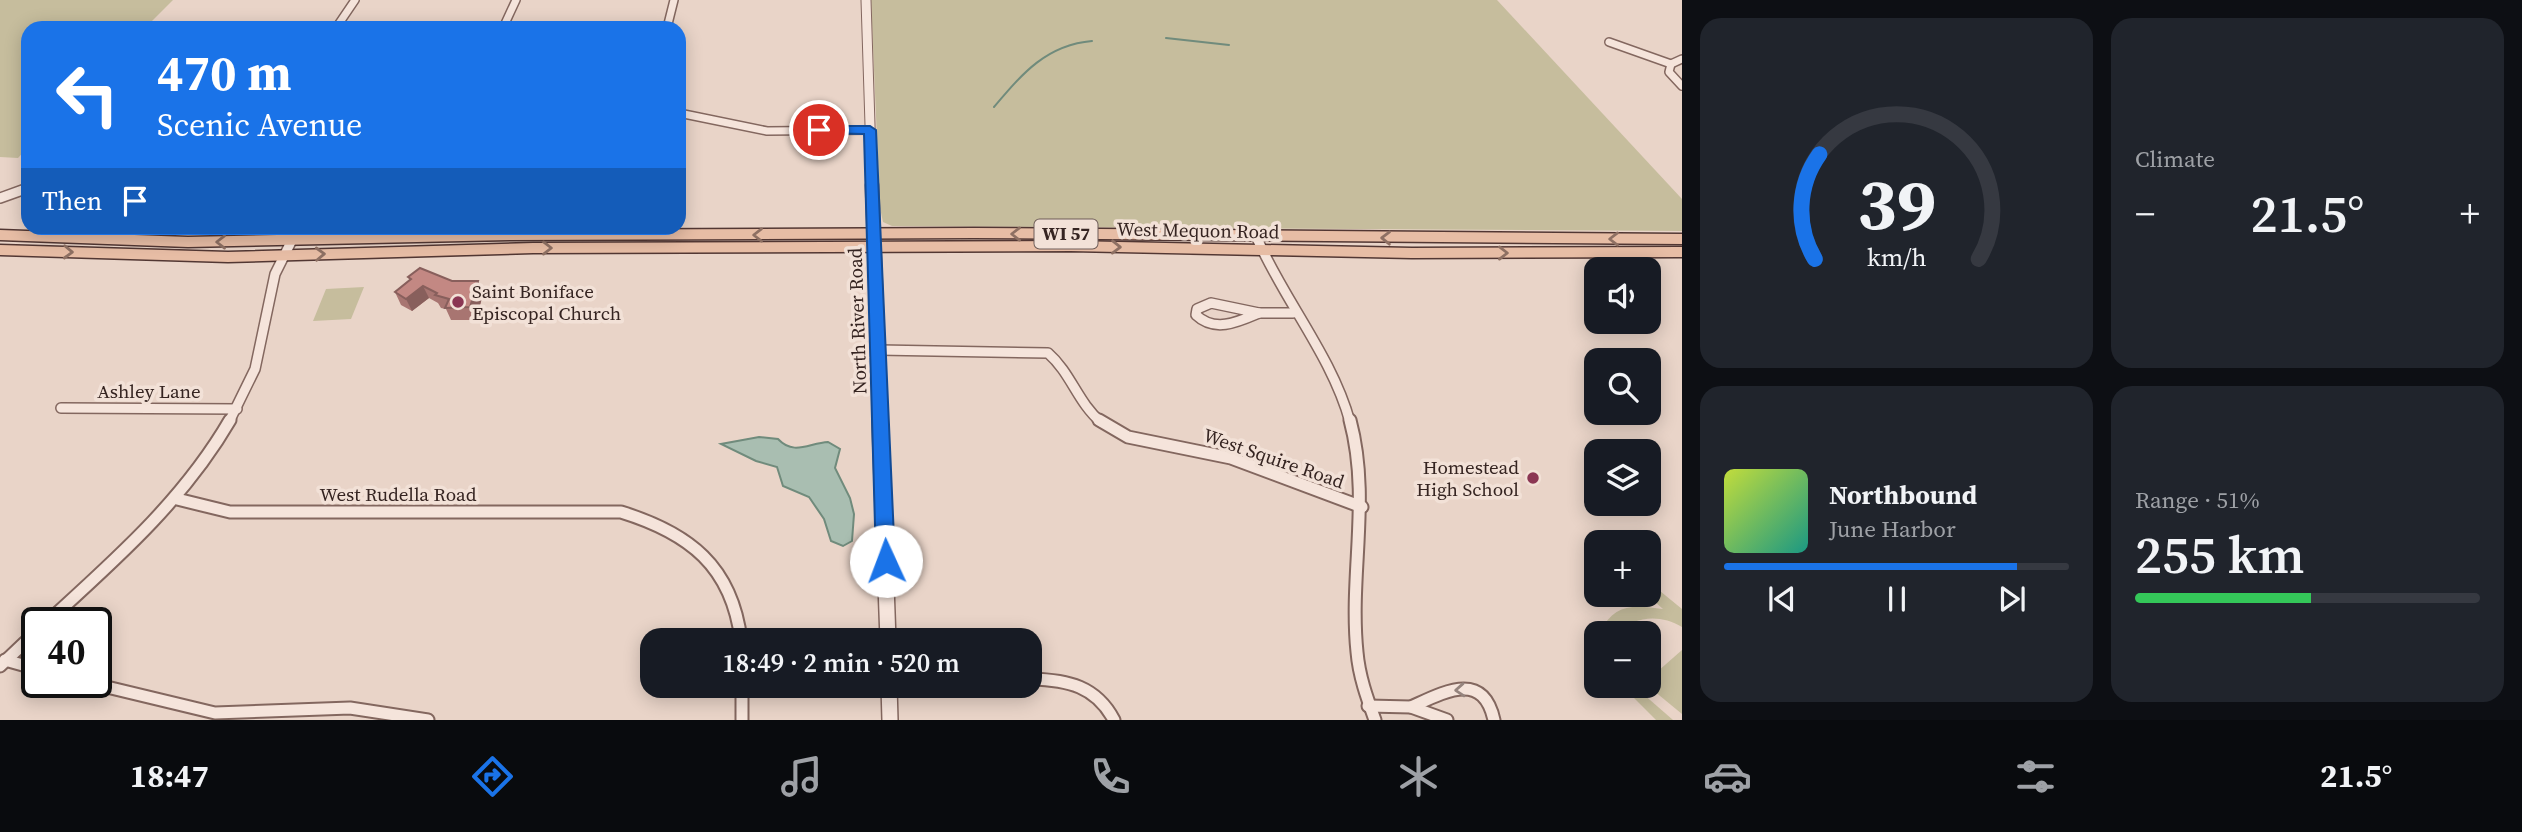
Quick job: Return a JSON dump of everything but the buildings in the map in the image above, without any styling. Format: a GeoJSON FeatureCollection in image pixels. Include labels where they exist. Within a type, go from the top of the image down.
{"type":"FeatureCollection","features":[{"type":"Feature","properties":{"kind":"main road","name":"West Mequon Road"},"geometry":{"type":"LineString","coordinates":[[0,250],[159,256],[281,256],[514,248],[767,248],[944,240],[974,233],[1259,243],[1682,252]]}},
{"type":"Feature","properties":{"kind":"main road","name":"West Mequon Road"},"geometry":{"type":"LineString","coordinates":[[0,235],[188,242],[513,235],[1071,246],[1682,239]]}},
{"type":"Feature","properties":{"kind":"street"},"geometry":{"type":"LineString","coordinates":[[341,21],[355,0]]}},
{"type":"Feature","properties":{"kind":"street"},"geometry":{"type":"LineString","coordinates":[[506,21],[516,0]]}},
{"type":"Feature","properties":{"kind":"street"},"geometry":{"type":"LineString","coordinates":[[669,21],[674,0]]}},
{"type":"Feature","properties":{"kind":"street","name":"North River Road"},"geometry":{"type":"LineString","coordinates":[[866,0],[888,628]]}},
{"type":"Feature","properties":{"kind":"street"},"geometry":{"type":"LineString","coordinates":[[1609,42],[1671,64],[1682,59]]}},
{"type":"Feature","properties":{"kind":"street"},"geometry":{"type":"LineString","coordinates":[[1671,64],[1669,72],[1682,86]]}},
{"type":"Feature","properties":{"kind":"street"},"geometry":{"type":"LineString","coordinates":[[686,114],[767,131],[870,130]]}},
{"type":"Feature","properties":{"kind":"street"},"geometry":{"type":"LineString","coordinates":[[0,198],[21,190]]}},
{"type":"Feature","properties":{"kind":"street"},"geometry":{"type":"LineString","coordinates":[[64,607],[147,532],[177,499],[208,458],[237,408],[264,341],[270,291],[281,256],[293,235]]}},
{"type":"Feature","properties":{"kind":"street"},"geometry":{"type":"LineString","coordinates":[[1259,243],[1293,313],[1335,385],[1355,437],[1363,476],[1356,646],[1368,706],[1375,720]]}},
{"type":"Feature","properties":{"kind":"street"},"geometry":{"type":"LineString","coordinates":[[1259,313],[1213,326],[1202,323],[1196,315],[1197,309],[1203,304],[1259,313],[1293,313]]}},
{"type":"Feature","properties":{"kind":"street","name":"West Squire Road"},"geometry":{"type":"LineString","coordinates":[[879,350],[1048,353],[1071,374],[1076,393],[1098,420],[1125,435],[1234,459],[1362,507]]}},
{"type":"Feature","properties":{"kind":"street","name":"Ashley Lane"},"geometry":{"type":"LineString","coordinates":[[61,408],[237,408]]}},
{"type":"Feature","properties":{"kind":"street","name":"West Rudella Road"},"geometry":{"type":"LineString","coordinates":[[177,499],[230,512],[621,512],[652,520],[677,533],[702,552],[728,583],[738,628]]}},
{"type":"Feature","properties":{"kind":"street"},"geometry":{"type":"LineString","coordinates":[[3,663],[21,646]]}},
{"type":"Feature","properties":{"kind":"street"},"geometry":{"type":"LineString","coordinates":[[3,663],[21,666]]}},
{"type":"Feature","properties":{"kind":"street"},"geometry":{"type":"LineString","coordinates":[[1042,679],[1068,680],[1084,685],[1105,703],[1114,720]]}},
{"type":"Feature","properties":{"kind":"street"},"geometry":{"type":"LineString","coordinates":[[1411,707],[1449,690],[1467,687],[1485,698],[1494,720]]}},
{"type":"Feature","properties":{"kind":"street"},"geometry":{"type":"LineString","coordinates":[[112,688],[215,713],[350,708],[428,720]]}},
{"type":"Feature","properties":{"kind":"street"},"geometry":{"type":"LineString","coordinates":[[742,698],[742,720]]}},
{"type":"Feature","properties":{"kind":"street"},"geometry":{"type":"LineString","coordinates":[[889,698],[890,720]]}},
{"type":"Feature","properties":{"kind":"street"},"geometry":{"type":"LineString","coordinates":[[1368,706],[1411,707],[1447,720]]}},
{"type":"Feature","properties":{"kind":"shaded area"},"geometry":{"type":"Polygon","coordinates":[[[0,0],[173,0],[152,21],[21,21],[21,155],[18,158],[0,157],[0,0]]]}},
{"type":"Feature","properties":{"kind":"shaded area"},"geometry":{"type":"Polygon","coordinates":[[[871,0],[1497,0],[1682,199],[1682,231],[892,226],[883,222],[880,208],[871,0]]]}},
{"type":"Feature","properties":{"kind":"shaded area"},"geometry":{"type":"Polygon","coordinates":[[[364,287],[351,319],[313,321],[326,289],[364,287]]]}},
{"type":"Feature","properties":{"kind":"shaded area"},"geometry":{"type":"Polygon","coordinates":[[[759,437],[778,439],[796,448],[828,442],[840,449],[835,468],[850,498],[854,514],[852,541],[843,546],[831,541],[824,519],[809,497],[783,486],[777,467],[756,461],[721,444],[759,437]]]}},
{"type":"Feature","properties":{"kind":"shaded area"},"geometry":{"type":"Polygon","coordinates":[[[1661,592],[1682,609],[1682,627],[1657,619],[1607,621],[1626,608],[1663,609],[1661,592]]]}},
{"type":"Feature","properties":{"kind":"shaded area"},"geometry":{"type":"Polygon","coordinates":[[[1682,650],[1682,714],[1661,697],[1661,668],[1682,650]]]}},
{"type":"Feature","properties":{"kind":"shaded area"},"geometry":{"type":"Polygon","coordinates":[[[1634,698],[1648,698],[1673,720],[1656,720],[1634,698]]]}},
{"type":"Feature","properties":{"kind":"waterway"},"geometry":{"type":"LineString","coordinates":[[1166,38],[1229,45]]}},
{"type":"Feature","properties":{"kind":"waterway"},"geometry":{"type":"LineString","coordinates":[[994,107],[1036,63],[1061,48],[1092,41]]}},
{"type":"Feature","properties":{"kind":"place","name":"Saint Boniface Episcopal Church"},"geometry":{"type":"Point","coordinates":[458,302]}},
{"type":"Feature","properties":{"kind":"place","name":"Homestead High School"},"geometry":{"type":"Point","coordinates":[1533,478]}},
{"type":"Feature","properties":{"kind":"route"},"geometry":{"type":"LineString","coordinates":[[819,130],[870,130],[877,248],[886,561]]}}]}
